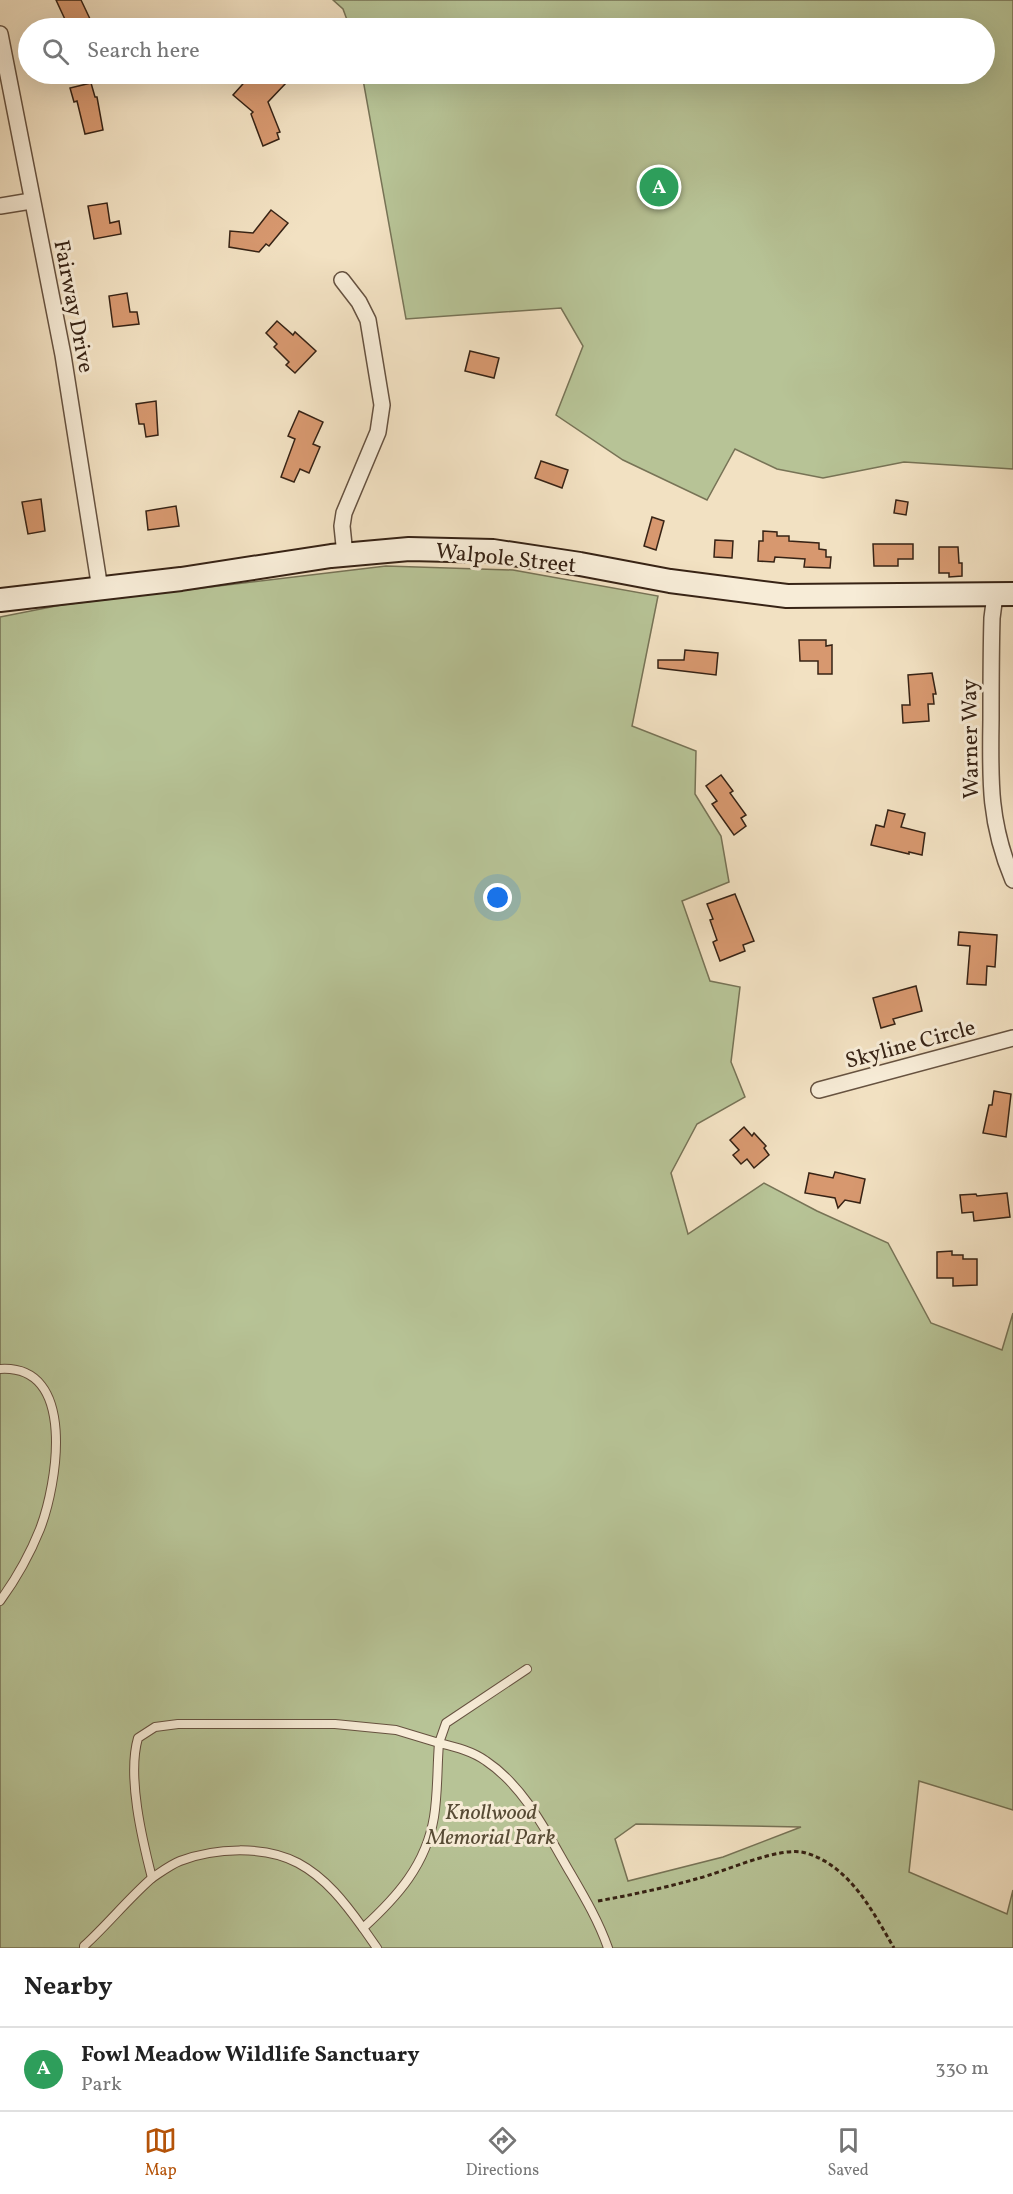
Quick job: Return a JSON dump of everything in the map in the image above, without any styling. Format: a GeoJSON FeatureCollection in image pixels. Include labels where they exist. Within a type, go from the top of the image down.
{"type":"FeatureCollection","features":[{"type":"Feature","properties":{"kind":"main road","name":"Walpole Street"},"geometry":{"type":"LineString","coordinates":[[0,600],[100,589],[345,555],[409,549],[493,551],[670,581],[787,596],[1004,595]]}},
{"type":"Feature","properties":{"kind":"street","name":"Fairway Drive"},"geometry":{"type":"LineString","coordinates":[[0,34],[63,355],[100,589]]}},
{"type":"Feature","properties":{"kind":"street"},"geometry":{"type":"LineString","coordinates":[[0,206],[32,201]]}},
{"type":"Feature","properties":{"kind":"street"},"geometry":{"type":"LineString","coordinates":[[342,280],[359,302],[368,320],[382,405],[378,432],[344,513],[342,526],[345,555]]}},
{"type":"Feature","properties":{"kind":"street","name":"Warner Way"},"geometry":{"type":"LineString","coordinates":[[1004,595],[991,636],[990,790],[996,829],[1013,880]]}},
{"type":"Feature","properties":{"kind":"street","name":"Skyline Circle"},"geometry":{"type":"LineString","coordinates":[[819,1090],[1013,1038]]}},
{"type":"Feature","properties":{"kind":"lane"},"geometry":{"type":"LineString","coordinates":[[0,1369],[19,1371],[40,1384],[51,1404],[57,1433],[49,1496],[41,1526],[30,1551],[0,1601]]}},
{"type":"Feature","properties":{"kind":"lane"},"geometry":{"type":"LineString","coordinates":[[363,1928],[404,1887],[418,1865],[427,1844],[434,1819],[439,1743],[446,1723],[527,1669]]}},
{"type":"Feature","properties":{"kind":"lane"},"geometry":{"type":"LineString","coordinates":[[152,1878],[145,1852],[134,1768],[138,1738],[155,1727],[178,1724],[335,1724],[396,1730],[467,1751],[486,1761],[516,1789],[558,1851],[587,1903],[608,1948]]}},
{"type":"Feature","properties":{"kind":"lane"},"geometry":{"type":"LineString","coordinates":[[83,1947],[152,1878],[179,1862],[202,1854],[229,1851],[282,1856],[299,1863],[328,1886],[377,1948]]}},
{"type":"Feature","properties":{"kind":"path"},"geometry":{"type":"LineString","coordinates":[[587,1903],[688,1882],[780,1852],[795,1850],[821,1860],[840,1872],[860,1891],[894,1948]]}},
{"type":"Feature","properties":{"kind":"green space"},"geometry":{"type":"Polygon","coordinates":[[[333,0],[1013,0],[1013,469],[904,462],[823,478],[777,469],[735,449],[707,500],[623,460],[556,415],[583,346],[561,308],[406,319],[364,84],[995,84],[995,18],[346,18],[343,9],[333,0]]]}},
{"type":"Feature","properties":{"kind":"green space","name":"Knollwood Memorial Park"},"geometry":{"type":"Polygon","coordinates":[[[386,566],[513,570],[658,596],[632,726],[696,751],[695,794],[721,836],[729,882],[682,901],[710,981],[740,987],[731,1062],[745,1097],[697,1124],[671,1173],[688,1234],[764,1183],[817,1211],[888,1243],[931,1323],[1002,1350],[1013,1313],[1013,1810],[919,1781],[909,1872],[1007,1914],[1013,1890],[1013,1948],[0,1948],[0,617],[61,605],[386,566]],[[636,1824],[615,1839],[628,1881],[723,1857],[801,1827],[636,1824]]]}},
{"type":"Feature","properties":{"kind":"building"},"geometry":{"type":"Polygon","coordinates":[[[56,0],[81,0],[90,18],[64,18],[56,0]]]}},
{"type":"Feature","properties":{"kind":"building"},"geometry":{"type":"Polygon","coordinates":[[[91,84],[95,97],[97,97],[103,130],[85,134],[77,101],[74,102],[70,88],[91,84]]]}},
{"type":"Feature","properties":{"kind":"building"},"geometry":{"type":"Polygon","coordinates":[[[243,84],[285,84],[268,102],[280,132],[277,133],[279,139],[263,146],[251,114],[253,112],[233,95],[243,84]]]}},
{"type":"Feature","properties":{"kind":"building"},"geometry":{"type":"Polygon","coordinates":[[[107,203],[110,223],[119,221],[121,234],[94,239],[88,206],[107,203]]]}},
{"type":"Feature","properties":{"kind":"building"},"geometry":{"type":"Polygon","coordinates":[[[271,210],[288,223],[269,246],[266,244],[259,252],[229,247],[230,231],[253,233],[271,210]]]}},
{"type":"Feature","properties":{"kind":"building"},"geometry":{"type":"Polygon","coordinates":[[[127,293],[130,312],[137,312],[139,324],[113,327],[109,296],[127,293]]]}},
{"type":"Feature","properties":{"kind":"building"},"geometry":{"type":"Polygon","coordinates":[[[277,321],[293,335],[295,332],[316,351],[295,373],[286,365],[289,362],[274,347],[277,344],[266,333],[277,321]]]}},
{"type":"Feature","properties":{"kind":"building"},"geometry":{"type":"Polygon","coordinates":[[[470,351],[499,358],[494,378],[465,371],[470,351]]]}},
{"type":"Feature","properties":{"kind":"building"},"geometry":{"type":"Polygon","coordinates":[[[156,401],[158,435],[146,437],[144,424],[139,424],[136,404],[156,401]]]}},
{"type":"Feature","properties":{"kind":"building"},"geometry":{"type":"Polygon","coordinates":[[[299,411],[323,422],[313,444],[320,447],[309,473],[300,469],[294,482],[281,477],[295,439],[288,436],[299,411]]]}},
{"type":"Feature","properties":{"kind":"building"},"geometry":{"type":"Polygon","coordinates":[[[541,461],[568,470],[562,488],[535,478],[541,461]]]}},
{"type":"Feature","properties":{"kind":"building"},"geometry":{"type":"Polygon","coordinates":[[[41,499],[45,531],[28,534],[22,502],[41,499]]]}},
{"type":"Feature","properties":{"kind":"building"},"geometry":{"type":"Polygon","coordinates":[[[896,500],[908,502],[906,515],[894,513],[896,500]]]}},
{"type":"Feature","properties":{"kind":"building"},"geometry":{"type":"Polygon","coordinates":[[[176,506],[179,526],[148,530],[146,511],[176,506]]]}},
{"type":"Feature","properties":{"kind":"building"},"geometry":{"type":"Polygon","coordinates":[[[652,517],[664,521],[656,550],[644,546],[652,517]]]}},
{"type":"Feature","properties":{"kind":"building"},"geometry":{"type":"Polygon","coordinates":[[[763,531],[777,532],[777,536],[789,536],[789,541],[819,543],[819,549],[826,550],[826,557],[831,557],[830,568],[804,567],[805,559],[775,557],[774,562],[758,561],[759,541],[763,541],[763,531]]]}},
{"type":"Feature","properties":{"kind":"building"},"geometry":{"type":"Polygon","coordinates":[[[715,540],[733,541],[732,558],[714,557],[715,540]]]}},
{"type":"Feature","properties":{"kind":"building"},"geometry":{"type":"Polygon","coordinates":[[[873,544],[913,544],[913,559],[898,559],[898,566],[874,566],[873,544]]]}},
{"type":"Feature","properties":{"kind":"building"},"geometry":{"type":"Polygon","coordinates":[[[939,547],[958,547],[962,576],[949,577],[949,573],[939,573],[939,547]]]}},
{"type":"Feature","properties":{"kind":"building"},"geometry":{"type":"Polygon","coordinates":[[[799,640],[826,640],[826,646],[832,645],[832,674],[818,674],[818,661],[800,661],[799,640]]]}},
{"type":"Feature","properties":{"kind":"building"},"geometry":{"type":"Polygon","coordinates":[[[685,650],[718,653],[716,675],[658,668],[658,660],[684,660],[685,650]]]}},
{"type":"Feature","properties":{"kind":"building"},"geometry":{"type":"Polygon","coordinates":[[[932,673],[936,694],[933,694],[934,704],[928,704],[929,721],[903,723],[902,705],[910,705],[908,675],[932,673]]]}},
{"type":"Feature","properties":{"kind":"building"},"geometry":{"type":"Polygon","coordinates":[[[721,775],[733,791],[730,793],[746,815],[741,818],[746,826],[734,835],[712,804],[717,801],[706,786],[721,775]]]}},
{"type":"Feature","properties":{"kind":"building"},"geometry":{"type":"Polygon","coordinates":[[[888,810],[905,814],[901,827],[925,833],[922,855],[871,845],[876,825],[884,827],[888,810]]]}},
{"type":"Feature","properties":{"kind":"building"},"geometry":{"type":"Polygon","coordinates":[[[735,894],[754,941],[743,945],[745,951],[720,961],[713,942],[717,940],[707,904],[735,894]]]}},
{"type":"Feature","properties":{"kind":"building"},"geometry":{"type":"Polygon","coordinates":[[[959,932],[997,935],[995,967],[987,966],[986,985],[967,984],[970,946],[958,945],[959,932]]]}},
{"type":"Feature","properties":{"kind":"building"},"geometry":{"type":"Polygon","coordinates":[[[916,986],[922,1011],[893,1019],[895,1024],[881,1028],[873,998],[916,986]]]}},
{"type":"Feature","properties":{"kind":"building"},"geometry":{"type":"Polygon","coordinates":[[[994,1091],[1011,1094],[1006,1137],[983,1133],[994,1091]]]}},
{"type":"Feature","properties":{"kind":"building"},"geometry":{"type":"Polygon","coordinates":[[[744,1127],[752,1136],[754,1133],[766,1146],[764,1148],[769,1155],[754,1168],[747,1159],[741,1164],[733,1155],[739,1150],[730,1140],[744,1127]]]}},
{"type":"Feature","properties":{"kind":"building"},"geometry":{"type":"Polygon","coordinates":[[[835,1172],[865,1179],[860,1203],[845,1200],[838,1208],[835,1198],[805,1193],[809,1173],[833,1178],[835,1172]]]}},
{"type":"Feature","properties":{"kind":"building"},"geometry":{"type":"Polygon","coordinates":[[[1007,1193],[1010,1217],[974,1221],[973,1212],[962,1213],[960,1195],[1007,1193]]]}},
{"type":"Feature","properties":{"kind":"building"},"geometry":{"type":"Polygon","coordinates":[[[952,1251],[952,1255],[963,1255],[963,1259],[977,1259],[977,1285],[953,1286],[953,1278],[937,1278],[937,1252],[952,1251]]]}},
{"type":"Feature","properties":{"kind":"place","name":"Fowl Meadow Wildlife Sanctuary"},"geometry":{"type":"Point","coordinates":[659,187]}}]}
